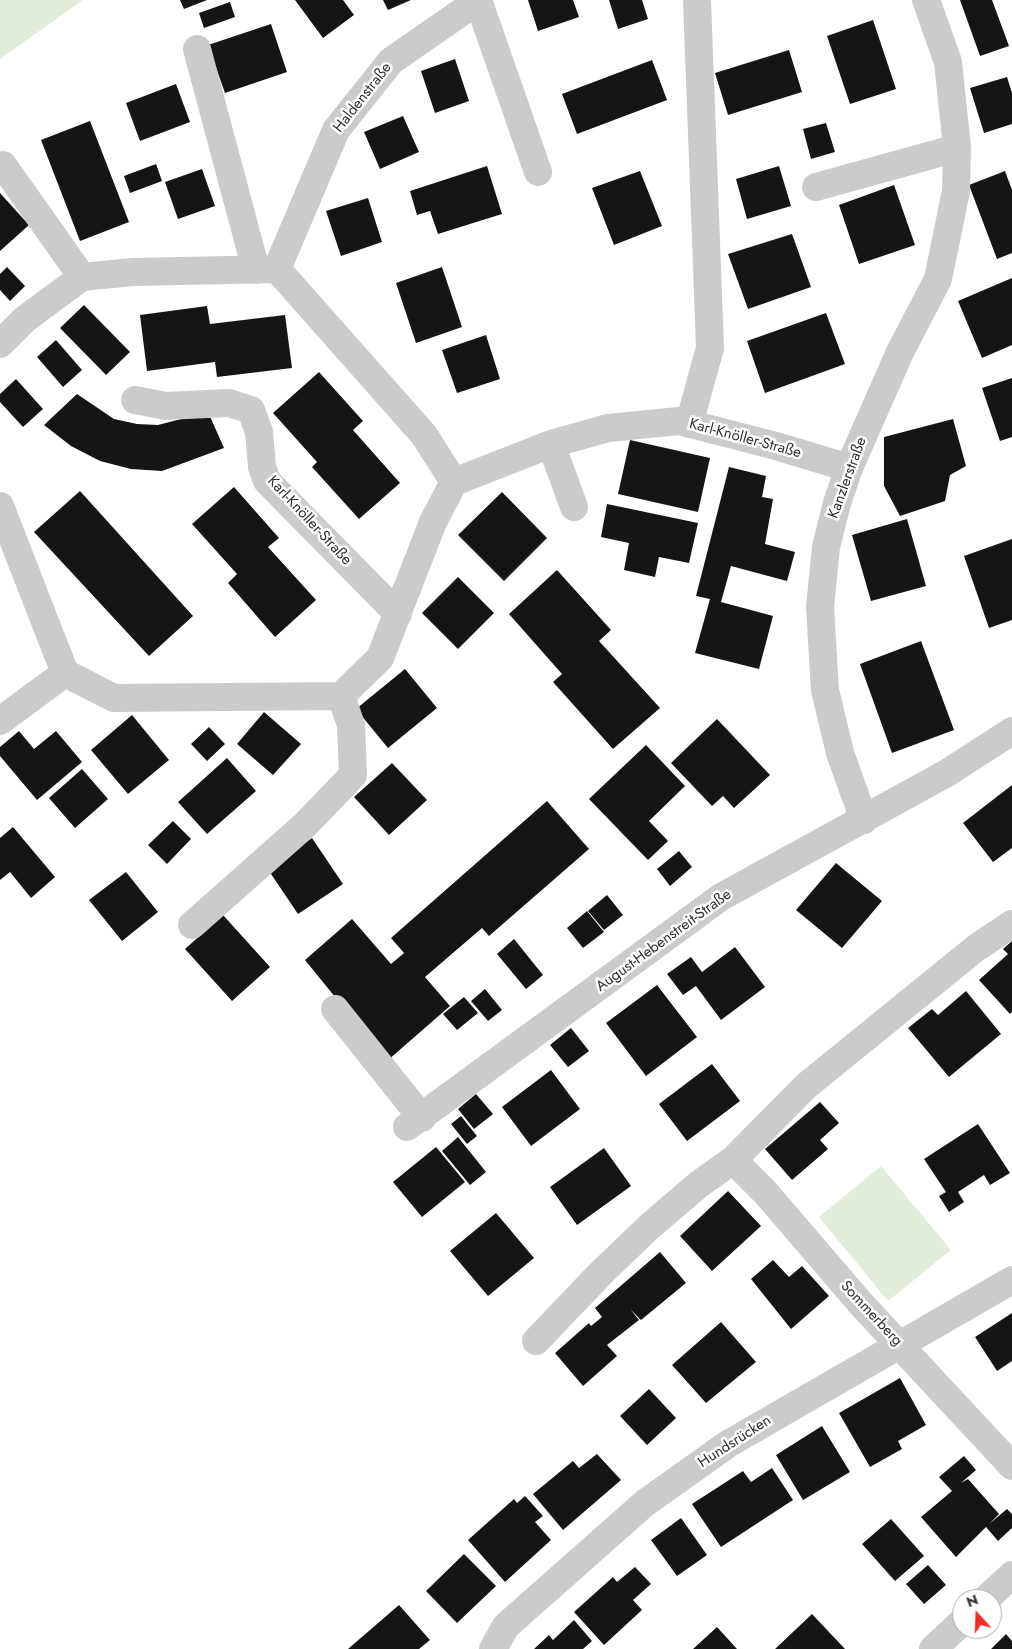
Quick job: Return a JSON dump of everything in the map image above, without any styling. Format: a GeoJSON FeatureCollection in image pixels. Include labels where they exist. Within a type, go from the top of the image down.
{"type":"FeatureCollection","features":[{"type":"Feature","properties":{"kind":"street","name":"Haldenstraße"},"geometry":{"type":"LineString","coordinates":[[267,269],[336,130],[391,61],[478,0],[538,172]]}},
{"type":"Feature","properties":{"kind":"street"},"geometry":{"type":"LineString","coordinates":[[689,424],[710,348],[697,0]]}},
{"type":"Feature","properties":{"kind":"street","name":"Kanzlerstraße"},"geometry":{"type":"LineString","coordinates":[[864,820],[840,753],[826,690],[820,607],[826,547],[837,503],[849,468],[900,352],[938,279],[956,191],[957,148],[948,62],[926,0]]}},
{"type":"Feature","properties":{"kind":"street"},"geometry":{"type":"LineString","coordinates":[[0,506],[65,673],[114,698],[341,696],[380,658],[434,522],[454,482],[424,435],[267,269],[197,49]]}},
{"type":"Feature","properties":{"kind":"street"},"geometry":{"type":"LineString","coordinates":[[816,188],[957,148]]}},
{"type":"Feature","properties":{"kind":"street"},"geometry":{"type":"LineString","coordinates":[[3,165],[82,277]]}},
{"type":"Feature","properties":{"kind":"street"},"geometry":{"type":"LineString","coordinates":[[0,344],[26,319],[82,277],[133,272],[267,269]]}},
{"type":"Feature","properties":{"kind":"street","name":"Karl-Knöller-Straße"},"geometry":{"type":"LineString","coordinates":[[135,400],[166,406],[229,403],[251,410],[259,432],[262,467],[267,481],[398,614]]}},
{"type":"Feature","properties":{"kind":"street","name":"Karl-Knöller-Straße"},"geometry":{"type":"LineString","coordinates":[[454,482],[551,444],[608,428],[679,421],[776,446],[849,468]]}},
{"type":"Feature","properties":{"kind":"street"},"geometry":{"type":"LineString","coordinates":[[551,444],[574,507]]}},
{"type":"Feature","properties":{"kind":"street"},"geometry":{"type":"LineString","coordinates":[[0,720],[65,673]]}},
{"type":"Feature","properties":{"kind":"street"},"geometry":{"type":"LineString","coordinates":[[192,925],[305,825],[353,775],[351,725],[341,696]]}},
{"type":"Feature","properties":{"kind":"street","name":"August-Hebenstreit-Straße"},"geometry":{"type":"LineString","coordinates":[[335,1009],[414,1123],[721,897],[947,773],[1012,731]]}},
{"type":"Feature","properties":{"kind":"street"},"geometry":{"type":"LineString","coordinates":[[536,1341],[600,1274],[649,1227],[698,1185],[733,1160],[806,1086],[976,948],[1012,924]]}},
{"type":"Feature","properties":{"kind":"street","name":"Sommerberg"},"geometry":{"type":"LineString","coordinates":[[733,1160],[1012,1466]]}},
{"type":"Feature","properties":{"kind":"street","name":"Hundsrücken"},"geometry":{"type":"LineString","coordinates":[[493,1649],[506,1626],[645,1503],[728,1444],[1012,1280]]}},
{"type":"Feature","properties":{"kind":"street"},"geometry":{"type":"LineString","coordinates":[[933,1649],[952,1631]]}},
{"type":"Feature","properties":{"kind":"green space"},"geometry":{"type":"Polygon","coordinates":[[[0,0],[83,0],[0,59],[0,0]]]}},
{"type":"Feature","properties":{"kind":"green space"},"geometry":{"type":"Polygon","coordinates":[[[881,1166],[951,1250],[888,1301],[819,1217],[881,1166]]]}},
{"type":"Feature","properties":{"kind":"building"},"geometry":{"type":"Polygon","coordinates":[[[180,0],[207,0],[184,9],[180,0]]]}},
{"type":"Feature","properties":{"kind":"building"},"geometry":{"type":"Polygon","coordinates":[[[295,0],[343,0],[354,15],[323,38],[295,0]]]}},
{"type":"Feature","properties":{"kind":"building"},"geometry":{"type":"Polygon","coordinates":[[[383,0],[411,0],[388,10],[383,0]]]}},
{"type":"Feature","properties":{"kind":"building"},"geometry":{"type":"Polygon","coordinates":[[[528,0],[573,0],[579,17],[538,31],[528,0]]]}},
{"type":"Feature","properties":{"kind":"building"},"geometry":{"type":"Polygon","coordinates":[[[609,0],[642,0],[648,19],[618,29],[609,0]]]}},
{"type":"Feature","properties":{"kind":"building"},"geometry":{"type":"Polygon","coordinates":[[[960,0],[992,0],[1009,46],[980,56],[960,0]]]}},
{"type":"Feature","properties":{"kind":"building"},"geometry":{"type":"Polygon","coordinates":[[[230,2],[235,17],[204,28],[199,13],[230,2]]]}},
{"type":"Feature","properties":{"kind":"building"},"geometry":{"type":"Polygon","coordinates":[[[873,20],[896,89],[850,104],[827,36],[873,20]]]}},
{"type":"Feature","properties":{"kind":"building"},"geometry":{"type":"Polygon","coordinates":[[[271,24],[287,72],[225,93],[208,45],[271,24]]]}},
{"type":"Feature","properties":{"kind":"building"},"geometry":{"type":"Polygon","coordinates":[[[789,50],[802,92],[728,115],[715,73],[789,50]]]}},
{"type":"Feature","properties":{"kind":"building"},"geometry":{"type":"Polygon","coordinates":[[[455,59],[469,101],[435,113],[421,71],[455,59]]]}},
{"type":"Feature","properties":{"kind":"building"},"geometry":{"type":"Polygon","coordinates":[[[652,60],[667,100],[577,134],[562,94],[652,60]]]}},
{"type":"Feature","properties":{"kind":"building"},"geometry":{"type":"Polygon","coordinates":[[[1007,77],[1012,93],[1012,124],[984,133],[970,88],[1007,77]]]}},
{"type":"Feature","properties":{"kind":"building"},"geometry":{"type":"Polygon","coordinates":[[[176,84],[190,122],[140,141],[126,103],[176,84]]]}},
{"type":"Feature","properties":{"kind":"building"},"geometry":{"type":"Polygon","coordinates":[[[403,116],[419,152],[380,169],[364,132],[403,116]]]}},
{"type":"Feature","properties":{"kind":"building"},"geometry":{"type":"Polygon","coordinates":[[[90,121],[129,222],[80,241],[41,140],[90,121]]]}},
{"type":"Feature","properties":{"kind":"building"},"geometry":{"type":"Polygon","coordinates":[[[826,123],[835,152],[811,159],[803,129],[826,123]]]}},
{"type":"Feature","properties":{"kind":"building"},"geometry":{"type":"Polygon","coordinates":[[[156,164],[162,181],[130,193],[124,176],[156,164]]]}},
{"type":"Feature","properties":{"kind":"building"},"geometry":{"type":"Polygon","coordinates":[[[487,166],[502,214],[438,234],[430,211],[417,215],[410,191],[487,166]]]}},
{"type":"Feature","properties":{"kind":"building"},"geometry":{"type":"Polygon","coordinates":[[[779,166],[791,206],[747,219],[736,179],[779,166]]]}},
{"type":"Feature","properties":{"kind":"building"},"geometry":{"type":"Polygon","coordinates":[[[202,169],[215,206],[178,219],[165,182],[202,169]]]}},
{"type":"Feature","properties":{"kind":"building"},"geometry":{"type":"Polygon","coordinates":[[[640,171],[662,226],[614,245],[592,188],[640,171]]]}},
{"type":"Feature","properties":{"kind":"building"},"geometry":{"type":"Polygon","coordinates":[[[1005,171],[1012,190],[1012,253],[997,259],[969,185],[1005,171]]]}},
{"type":"Feature","properties":{"kind":"building"},"geometry":{"type":"Polygon","coordinates":[[[894,185],[915,245],[859,264],[839,205],[894,185]]]}},
{"type":"Feature","properties":{"kind":"building"},"geometry":{"type":"Polygon","coordinates":[[[0,193],[29,225],[0,251],[0,193]]]}},
{"type":"Feature","properties":{"kind":"building"},"geometry":{"type":"Polygon","coordinates":[[[368,198],[382,242],[341,256],[326,211],[368,198]]]}},
{"type":"Feature","properties":{"kind":"building"},"geometry":{"type":"Polygon","coordinates":[[[792,234],[811,287],[748,309],[728,254],[792,234]]]}},
{"type":"Feature","properties":{"kind":"building"},"geometry":{"type":"Polygon","coordinates":[[[7,267],[25,286],[10,301],[0,290],[0,274],[7,267]]]}},
{"type":"Feature","properties":{"kind":"building"},"geometry":{"type":"Polygon","coordinates":[[[442,267],[462,327],[416,343],[396,283],[442,267]]]}},
{"type":"Feature","properties":{"kind":"building"},"geometry":{"type":"Polygon","coordinates":[[[1012,278],[1012,345],[982,358],[958,301],[1012,278]]]}},
{"type":"Feature","properties":{"kind":"building"},"geometry":{"type":"Polygon","coordinates":[[[84,305],[130,352],[106,375],[60,328],[84,305]]]}},
{"type":"Feature","properties":{"kind":"building"},"geometry":{"type":"Polygon","coordinates":[[[207,306],[210,324],[285,315],[292,368],[217,377],[215,362],[147,371],[140,315],[207,306]]]}},
{"type":"Feature","properties":{"kind":"building"},"geometry":{"type":"Polygon","coordinates":[[[826,313],[845,364],[765,393],[747,341],[826,313]]]}},
{"type":"Feature","properties":{"kind":"building"},"geometry":{"type":"Polygon","coordinates":[[[486,335],[500,379],[457,393],[442,350],[486,335]]]}},
{"type":"Feature","properties":{"kind":"building"},"geometry":{"type":"Polygon","coordinates":[[[56,340],[82,370],[63,387],[37,357],[56,340]]]}},
{"type":"Feature","properties":{"kind":"building"},"geometry":{"type":"Polygon","coordinates":[[[319,372],[363,421],[353,430],[400,483],[359,519],[312,467],[317,462],[273,413],[319,372]]]}},
{"type":"Feature","properties":{"kind":"building"},"geometry":{"type":"Polygon","coordinates":[[[1012,378],[1012,437],[1000,441],[982,388],[1012,378]]]}},
{"type":"Feature","properties":{"kind":"building"},"geometry":{"type":"Polygon","coordinates":[[[16,379],[43,409],[23,427],[0,402],[0,394],[16,379]]]}},
{"type":"Feature","properties":{"kind":"building"},"geometry":{"type":"Polygon","coordinates":[[[77,394],[114,419],[137,424],[158,425],[208,412],[224,448],[162,471],[131,469],[100,461],[71,446],[44,425],[77,394]]]}},
{"type":"Feature","properties":{"kind":"building"},"geometry":{"type":"Polygon","coordinates":[[[953,419],[966,466],[950,475],[945,501],[900,516],[884,486],[884,437],[953,419]]]}},
{"type":"Feature","properties":{"kind":"building"},"geometry":{"type":"Polygon","coordinates":[[[630,440],[710,458],[698,512],[618,494],[630,440]]]}},
{"type":"Feature","properties":{"kind":"building"},"geometry":{"type":"Polygon","coordinates":[[[729,467],[766,476],[762,497],[773,499],[765,544],[795,552],[787,581],[731,566],[721,602],[773,616],[759,669],[695,653],[710,599],[696,596],[729,467]]]}},
{"type":"Feature","properties":{"kind":"building"},"geometry":{"type":"Polygon","coordinates":[[[234,487],[279,538],[268,547],[316,600],[275,637],[228,583],[237,574],[192,524],[234,487]]]}},
{"type":"Feature","properties":{"kind":"building"},"geometry":{"type":"Polygon","coordinates":[[[80,491],[193,616],[149,656],[34,532],[80,491]]]}},
{"type":"Feature","properties":{"kind":"building"},"geometry":{"type":"Polygon","coordinates":[[[502,492],[547,538],[504,581],[458,535],[502,492]]]}},
{"type":"Feature","properties":{"kind":"building"},"geometry":{"type":"Polygon","coordinates":[[[607,504],[698,523],[689,563],[659,557],[655,577],[624,570],[629,543],[601,537],[607,504]]]}},
{"type":"Feature","properties":{"kind":"building"},"geometry":{"type":"Polygon","coordinates":[[[907,519],[926,586],[871,601],[852,535],[907,519]]]}},
{"type":"Feature","properties":{"kind":"building"},"geometry":{"type":"Polygon","coordinates":[[[1012,539],[1012,620],[989,628],[964,556],[1012,539]]]}},
{"type":"Feature","properties":{"kind":"building"},"geometry":{"type":"Polygon","coordinates":[[[557,570],[611,630],[599,641],[660,708],[613,749],[553,682],[562,674],[509,614],[557,570]]]}},
{"type":"Feature","properties":{"kind":"building"},"geometry":{"type":"Polygon","coordinates":[[[458,577],[494,613],[458,649],[422,613],[458,577]]]}},
{"type":"Feature","properties":{"kind":"building"},"geometry":{"type":"Polygon","coordinates":[[[921,641],[954,730],[892,753],[860,664],[921,641]]]}},
{"type":"Feature","properties":{"kind":"building"},"geometry":{"type":"Polygon","coordinates":[[[405,669],[437,708],[388,748],[356,709],[405,669]]]}},
{"type":"Feature","properties":{"kind":"building"},"geometry":{"type":"Polygon","coordinates":[[[264,712],[301,744],[273,775],[237,744],[264,712]]]}},
{"type":"Feature","properties":{"kind":"building"},"geometry":{"type":"Polygon","coordinates":[[[132,715],[169,760],[128,794],[91,750],[132,715]]]}},
{"type":"Feature","properties":{"kind":"building"},"geometry":{"type":"Polygon","coordinates":[[[717,719],[770,775],[734,808],[723,796],[712,806],[671,763],[717,719]]]}},
{"type":"Feature","properties":{"kind":"building"},"geometry":{"type":"Polygon","coordinates":[[[209,727],[225,744],[207,761],[191,744],[209,727]]]}},
{"type":"Feature","properties":{"kind":"building"},"geometry":{"type":"Polygon","coordinates":[[[19,731],[34,749],[56,731],[82,762],[37,800],[0,756],[0,747],[19,731]]]}},
{"type":"Feature","properties":{"kind":"building"},"geometry":{"type":"Polygon","coordinates":[[[646,745],[685,786],[649,821],[668,841],[648,860],[589,799],[646,745]]]}},
{"type":"Feature","properties":{"kind":"building"},"geometry":{"type":"Polygon","coordinates":[[[227,758],[256,791],[207,834],[178,802],[227,758]]]}},
{"type":"Feature","properties":{"kind":"building"},"geometry":{"type":"Polygon","coordinates":[[[392,763],[427,800],[389,835],[354,797],[392,763]]]}},
{"type":"Feature","properties":{"kind":"building"},"geometry":{"type":"Polygon","coordinates":[[[82,769],[108,799],[75,828],[49,798],[82,769]]]}},
{"type":"Feature","properties":{"kind":"building"},"geometry":{"type":"Polygon","coordinates":[[[1012,785],[1012,848],[993,862],[963,823],[1012,785]]]}},
{"type":"Feature","properties":{"kind":"building"},"geometry":{"type":"Polygon","coordinates":[[[547,801],[589,849],[489,936],[482,928],[425,977],[450,1006],[387,1061],[305,960],[352,919],[391,964],[404,953],[391,938],[547,801]]]}},
{"type":"Feature","properties":{"kind":"building"},"geometry":{"type":"Polygon","coordinates":[[[173,821],[191,839],[167,864],[148,845],[173,821]]]}},
{"type":"Feature","properties":{"kind":"building"},"geometry":{"type":"Polygon","coordinates":[[[13,827],[55,877],[31,898],[10,872],[0,880],[0,838],[13,827]]]}},
{"type":"Feature","properties":{"kind":"building"},"geometry":{"type":"Polygon","coordinates":[[[312,838],[343,884],[298,914],[267,868],[312,838]]]}},
{"type":"Feature","properties":{"kind":"building"},"geometry":{"type":"Polygon","coordinates":[[[679,851],[692,867],[670,886],[657,869],[679,851]]]}},
{"type":"Feature","properties":{"kind":"building"},"geometry":{"type":"Polygon","coordinates":[[[836,863],[882,901],[842,948],[796,910],[836,863]]]}},
{"type":"Feature","properties":{"kind":"building"},"geometry":{"type":"Polygon","coordinates":[[[126,872],[158,912],[122,941],[89,900],[126,872]]]}},
{"type":"Feature","properties":{"kind":"building"},"geometry":{"type":"Polygon","coordinates":[[[607,895],[623,915],[604,930],[588,911],[607,895]]]}},
{"type":"Feature","properties":{"kind":"building"},"geometry":{"type":"Polygon","coordinates":[[[587,911],[604,932],[583,948],[567,928],[587,911]]]}},
{"type":"Feature","properties":{"kind":"building"},"geometry":{"type":"Polygon","coordinates":[[[223,915],[270,967],[232,1001],[185,949],[223,915]]]}},
{"type":"Feature","properties":{"kind":"building"},"geometry":{"type":"Polygon","coordinates":[[[514,939],[543,975],[526,989],[497,954],[514,939]]]}},
{"type":"Feature","properties":{"kind":"building"},"geometry":{"type":"Polygon","coordinates":[[[1012,941],[1012,1012],[1010,1014],[979,980],[1008,954],[1003,949],[1012,941]]]}},
{"type":"Feature","properties":{"kind":"building"},"geometry":{"type":"Polygon","coordinates":[[[735,947],[765,987],[721,1020],[696,986],[683,995],[667,974],[691,957],[702,972],[735,947]]]}},
{"type":"Feature","properties":{"kind":"building"},"geometry":{"type":"Polygon","coordinates":[[[657,985],[697,1037],[646,1076],[606,1023],[657,985]]]}},
{"type":"Feature","properties":{"kind":"building"},"geometry":{"type":"Polygon","coordinates":[[[485,989],[502,1010],[488,1021],[471,1001],[485,989]]]}},
{"type":"Feature","properties":{"kind":"building"},"geometry":{"type":"Polygon","coordinates":[[[966,991],[1001,1034],[949,1077],[908,1028],[932,1009],[938,1015],[966,991]]]}},
{"type":"Feature","properties":{"kind":"building"},"geometry":{"type":"Polygon","coordinates":[[[464,997],[478,1013],[457,1030],[443,1014],[464,997]]]}},
{"type":"Feature","properties":{"kind":"building"},"geometry":{"type":"Polygon","coordinates":[[[571,1028],[589,1051],[568,1067],[550,1045],[571,1028]]]}},
{"type":"Feature","properties":{"kind":"building"},"geometry":{"type":"Polygon","coordinates":[[[712,1064],[740,1101],[687,1141],[659,1104],[712,1064]]]}},
{"type":"Feature","properties":{"kind":"building"},"geometry":{"type":"Polygon","coordinates":[[[551,1070],[580,1109],[531,1146],[502,1107],[551,1070]]]}},
{"type":"Feature","properties":{"kind":"building"},"geometry":{"type":"Polygon","coordinates":[[[476,1094],[493,1114],[474,1129],[458,1109],[476,1094]]]}},
{"type":"Feature","properties":{"kind":"building"},"geometry":{"type":"Polygon","coordinates":[[[820,1102],[839,1123],[820,1140],[828,1149],[792,1180],[765,1149],[820,1102]]]}},
{"type":"Feature","properties":{"kind":"building"},"geometry":{"type":"Polygon","coordinates":[[[461,1116],[477,1136],[467,1144],[451,1124],[461,1116]]]}},
{"type":"Feature","properties":{"kind":"building"},"geometry":{"type":"Polygon","coordinates":[[[978,1124],[1010,1173],[990,1185],[984,1175],[958,1192],[964,1202],[949,1212],[939,1196],[946,1192],[924,1159],[978,1124]]]}},
{"type":"Feature","properties":{"kind":"building"},"geometry":{"type":"Polygon","coordinates":[[[458,1137],[486,1172],[470,1185],[442,1151],[458,1137]]]}},
{"type":"Feature","properties":{"kind":"building"},"geometry":{"type":"Polygon","coordinates":[[[436,1147],[465,1182],[422,1217],[393,1182],[436,1147]]]}},
{"type":"Feature","properties":{"kind":"building"},"geometry":{"type":"Polygon","coordinates":[[[604,1148],[631,1186],[577,1225],[550,1187],[604,1148]]]}},
{"type":"Feature","properties":{"kind":"building"},"geometry":{"type":"Polygon","coordinates":[[[728,1191],[761,1226],[712,1271],[680,1236],[728,1191]]]}},
{"type":"Feature","properties":{"kind":"building"},"geometry":{"type":"Polygon","coordinates":[[[496,1213],[534,1258],[488,1296],[450,1251],[496,1213]]]}},
{"type":"Feature","properties":{"kind":"building"},"geometry":{"type":"Polygon","coordinates":[[[660,1252],[686,1283],[641,1320],[630,1309],[639,1320],[607,1345],[617,1356],[583,1386],[555,1353],[589,1323],[591,1326],[602,1317],[595,1308],[660,1252]]]}},
{"type":"Feature","properties":{"kind":"building"},"geometry":{"type":"Polygon","coordinates":[[[773,1260],[789,1277],[802,1266],[829,1296],[791,1329],[751,1279],[773,1260]]]}},
{"type":"Feature","properties":{"kind":"building"},"geometry":{"type":"Polygon","coordinates":[[[1012,1313],[1012,1361],[997,1371],[975,1337],[1012,1313]]]}},
{"type":"Feature","properties":{"kind":"building"},"geometry":{"type":"Polygon","coordinates":[[[721,1322],[756,1362],[706,1403],[672,1365],[721,1322]]]}},
{"type":"Feature","properties":{"kind":"building"},"geometry":{"type":"Polygon","coordinates":[[[900,1378],[926,1425],[898,1441],[902,1449],[870,1467],[839,1413],[900,1378]]]}},
{"type":"Feature","properties":{"kind":"building"},"geometry":{"type":"Polygon","coordinates":[[[649,1389],[676,1418],[647,1445],[620,1416],[649,1389]]]}},
{"type":"Feature","properties":{"kind":"building"},"geometry":{"type":"Polygon","coordinates":[[[822,1426],[850,1472],[803,1500],[776,1455],[822,1426]]]}},
{"type":"Feature","properties":{"kind":"building"},"geometry":{"type":"Polygon","coordinates":[[[597,1454],[621,1480],[563,1530],[533,1494],[573,1461],[579,1468],[597,1454]]]}},
{"type":"Feature","properties":{"kind":"building"},"geometry":{"type":"Polygon","coordinates":[[[964,1456],[976,1470],[961,1483],[968,1479],[999,1514],[989,1524],[1007,1509],[1012,1514],[1012,1528],[998,1541],[986,1527],[956,1557],[921,1517],[952,1491],[939,1477],[964,1456]]]}},
{"type":"Feature","properties":{"kind":"building"},"geometry":{"type":"Polygon","coordinates":[[[772,1468],[793,1500],[721,1547],[692,1504],[743,1471],[751,1482],[772,1468]]]}},
{"type":"Feature","properties":{"kind":"building"},"geometry":{"type":"Polygon","coordinates":[[[525,1496],[543,1516],[535,1522],[551,1540],[505,1582],[468,1540],[514,1499],[517,1503],[525,1496]]]}},
{"type":"Feature","properties":{"kind":"building"},"geometry":{"type":"Polygon","coordinates":[[[681,1518],[707,1555],[677,1576],[651,1540],[681,1518]]]}},
{"type":"Feature","properties":{"kind":"building"},"geometry":{"type":"Polygon","coordinates":[[[891,1519],[924,1556],[895,1581],[862,1544],[891,1519]]]}},
{"type":"Feature","properties":{"kind":"building"},"geometry":{"type":"Polygon","coordinates":[[[464,1554],[496,1586],[457,1623],[426,1591],[464,1554]]]}},
{"type":"Feature","properties":{"kind":"building"},"geometry":{"type":"Polygon","coordinates":[[[928,1565],[946,1585],[924,1604],[906,1584],[928,1565]]]}},
{"type":"Feature","properties":{"kind":"building"},"geometry":{"type":"Polygon","coordinates":[[[635,1567],[651,1584],[633,1600],[642,1610],[604,1645],[574,1612],[613,1577],[617,1582],[635,1567]]]}},
{"type":"Feature","properties":{"kind":"building"},"geometry":{"type":"Polygon","coordinates":[[[399,1605],[430,1640],[419,1649],[348,1649],[399,1605]]]}},
{"type":"Feature","properties":{"kind":"building"},"geometry":{"type":"Polygon","coordinates":[[[812,1614],[845,1649],[775,1649],[812,1614]]]}},
{"type":"Feature","properties":{"kind":"building"},"geometry":{"type":"Polygon","coordinates":[[[574,1620],[592,1641],[583,1649],[534,1649],[549,1635],[553,1640],[574,1620]]]}},
{"type":"Feature","properties":{"kind":"building"},"geometry":{"type":"Polygon","coordinates":[[[717,1627],[737,1649],[693,1649],[717,1627]]]}},
{"type":"Feature","properties":{"kind":"building"},"geometry":{"type":"Polygon","coordinates":[[[1006,1634],[1012,1641],[1012,1649],[991,1649],[1002,1639],[1006,1634]]]}}]}
